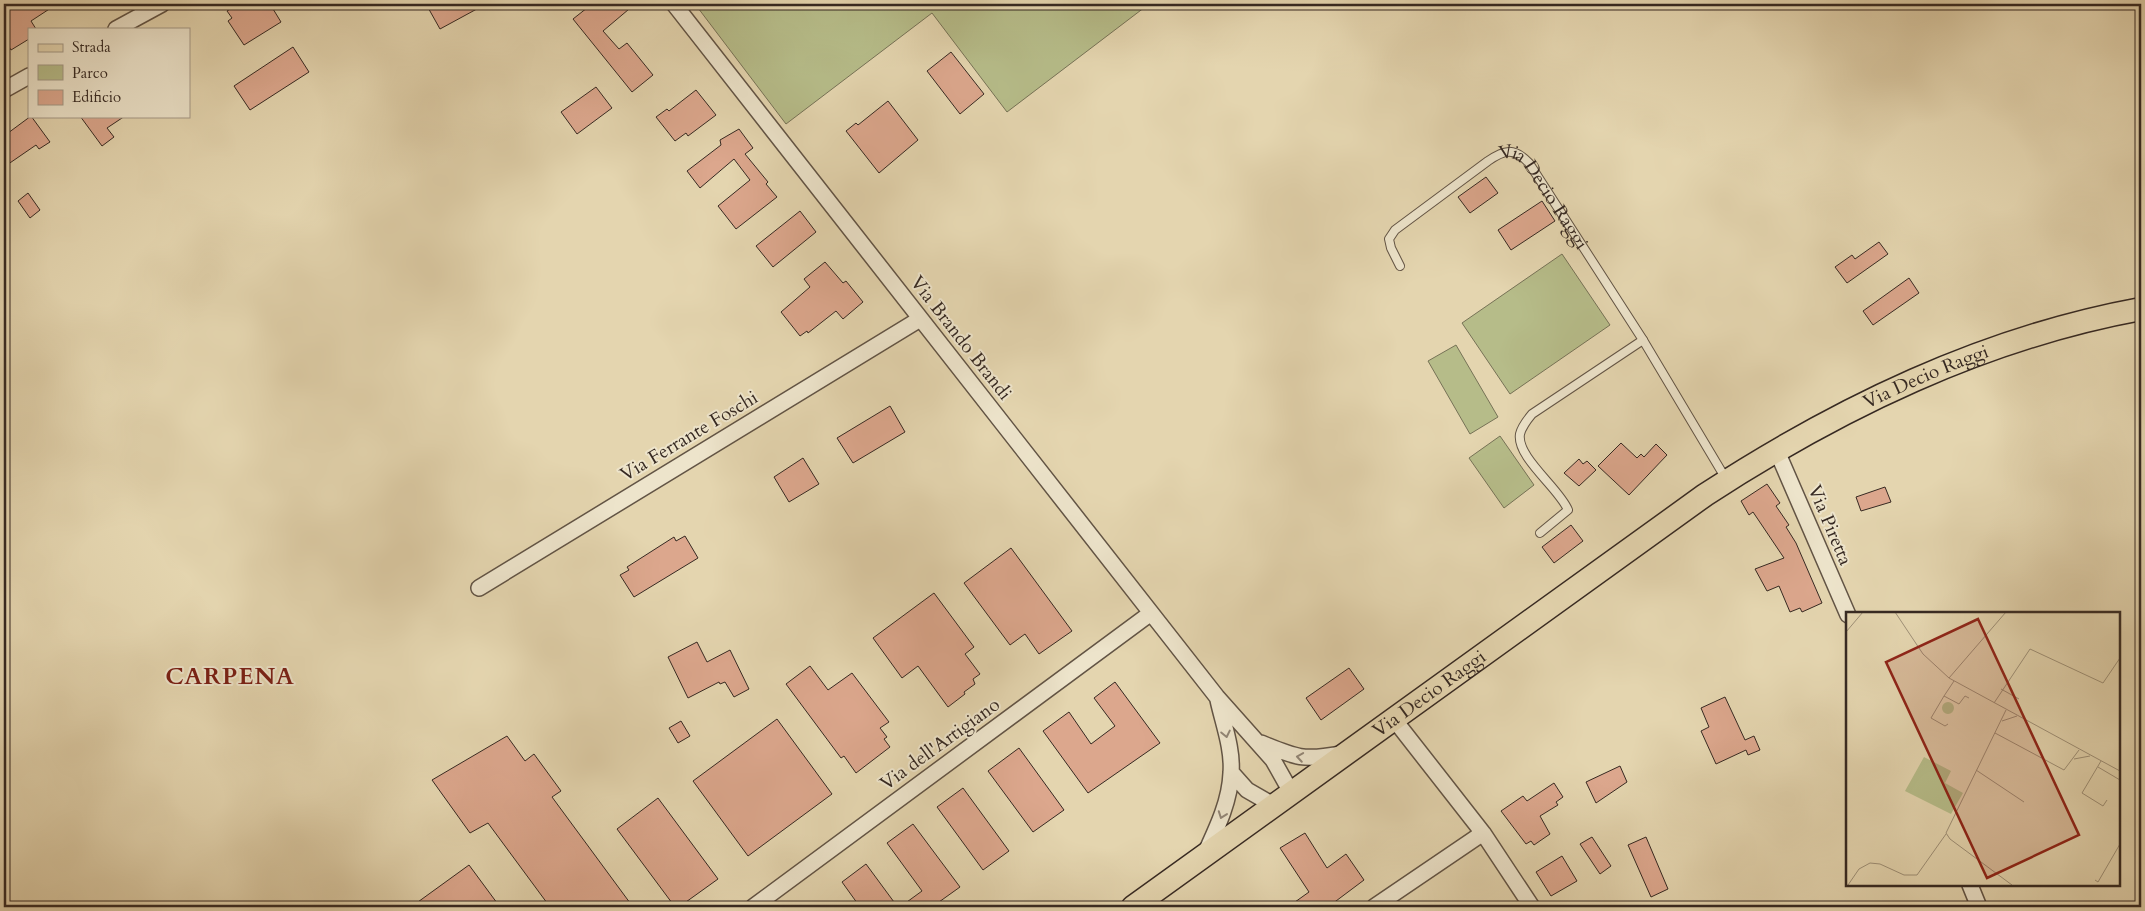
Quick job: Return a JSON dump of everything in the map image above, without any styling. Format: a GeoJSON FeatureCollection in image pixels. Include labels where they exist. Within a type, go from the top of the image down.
{"type":"FeatureCollection","features":[{"type":"Feature","properties":{"kind":"main road","name":"Via Decio Raggi"},"geometry":{"type":"LineString","coordinates":[[1133,907],[1393,718],[1727,481],[1776,449],[1892,389],[1970,357],[2064,326],[2141,309]]}},
{"type":"Feature","properties":{"kind":"street"},"geometry":{"type":"LineString","coordinates":[[118,28],[162,4]]}},
{"type":"Feature","properties":{"kind":"street","name":"Via Brando Brandi"},"geometry":{"type":"LineString","coordinates":[[674,4],[1217,698],[1258,742],[1280,770],[1291,792]]}},
{"type":"Feature","properties":{"kind":"street"},"geometry":{"type":"LineString","coordinates":[[4,90],[28,77]]}},
{"type":"Feature","properties":{"kind":"street","name":"Via Ferrante Foschi"},"geometry":{"type":"LineString","coordinates":[[478,588],[920,318]]}},
{"type":"Feature","properties":{"kind":"street","name":"Via Piretta"},"geometry":{"type":"LineString","coordinates":[[1776,449],[1847,612]]}},
{"type":"Feature","properties":{"kind":"street","name":"Via dell'Artigiano"},"geometry":{"type":"LineString","coordinates":[[753,907],[1151,613]]}},
{"type":"Feature","properties":{"kind":"street","name":"Via Brando Brandi"},"geometry":{"type":"LineString","coordinates":[[1204,855],[1225,805],[1232,772],[1229,748],[1217,698]]}},
{"type":"Feature","properties":{"kind":"street"},"geometry":{"type":"LineString","coordinates":[[1393,718],[1483,833],[1532,907]]}},
{"type":"Feature","properties":{"kind":"street","name":"Via Brando Brandi"},"geometry":{"type":"LineString","coordinates":[[1258,742],[1293,757],[1312,759],[1344,754]]}},
{"type":"Feature","properties":{"kind":"street"},"geometry":{"type":"LineString","coordinates":[[1232,772],[1247,790],[1272,805]]}},
{"type":"Feature","properties":{"kind":"street"},"geometry":{"type":"LineString","coordinates":[[1374,907],[1483,833]]}},
{"type":"Feature","properties":{"kind":"street"},"geometry":{"type":"LineString","coordinates":[[1970,886],[1979,907]]}},
{"type":"Feature","properties":{"kind":"lane","name":"Via Decio Raggi"},"geometry":{"type":"LineString","coordinates":[[1400,266],[1391,248],[1390,239],[1395,230],[1501,153],[1512,150],[1521,154],[1643,340],[1727,481]]}},
{"type":"Feature","properties":{"kind":"lane"},"geometry":{"type":"LineString","coordinates":[[1540,533],[1568,510],[1526,453],[1520,435],[1523,426],[1532,414],[1643,340]]}},
{"type":"Feature","properties":{"kind":"green space"},"geometry":{"type":"Polygon","coordinates":[[[695,4],[1149,4],[1007,112],[932,13],[786,124],[695,4]]]}},
{"type":"Feature","properties":{"kind":"green space"},"geometry":{"type":"Polygon","coordinates":[[[1562,254],[1610,325],[1510,394],[1462,323],[1562,254]]]}},
{"type":"Feature","properties":{"kind":"green space"},"geometry":{"type":"Polygon","coordinates":[[[1456,345],[1498,417],[1470,434],[1428,361],[1456,345]]]}},
{"type":"Feature","properties":{"kind":"green space"},"geometry":{"type":"Polygon","coordinates":[[[1500,436],[1534,485],[1504,508],[1469,458],[1500,436]]]}},
{"type":"Feature","properties":{"kind":"building"},"geometry":{"type":"Polygon","coordinates":[[[4,4],[57,4],[31,21],[35,28],[28,28],[28,40],[11,50],[4,38],[4,4]]]}},
{"type":"Feature","properties":{"kind":"building"},"geometry":{"type":"Polygon","coordinates":[[[239,4],[270,4],[281,22],[244,45],[228,21],[232,18],[227,11],[239,4]]]}},
{"type":"Feature","properties":{"kind":"building"},"geometry":{"type":"Polygon","coordinates":[[[426,4],[486,4],[440,29],[426,4]]]}},
{"type":"Feature","properties":{"kind":"building"},"geometry":{"type":"Polygon","coordinates":[[[592,4],[635,4],[603,31],[619,49],[627,43],[653,75],[632,92],[573,19],[592,4]]]}},
{"type":"Feature","properties":{"kind":"building"},"geometry":{"type":"Polygon","coordinates":[[[293,47],[309,72],[250,110],[234,86],[293,47]]]}},
{"type":"Feature","properties":{"kind":"building"},"geometry":{"type":"Polygon","coordinates":[[[951,52],[984,94],[960,114],[927,71],[951,52]]]}},
{"type":"Feature","properties":{"kind":"building"},"geometry":{"type":"Polygon","coordinates":[[[596,87],[612,108],[577,134],[561,112],[596,87]]]}},
{"type":"Feature","properties":{"kind":"building"},"geometry":{"type":"Polygon","coordinates":[[[696,90],[716,115],[688,136],[686,133],[675,141],[656,117],[667,109],[669,111],[696,90]]]}},
{"type":"Feature","properties":{"kind":"building"},"geometry":{"type":"Polygon","coordinates":[[[888,101],[918,140],[879,173],[846,131],[856,123],[858,125],[888,101]]]}},
{"type":"Feature","properties":{"kind":"building"},"geometry":{"type":"Polygon","coordinates":[[[28,118],[32,118],[50,142],[39,149],[36,145],[4,167],[4,136],[28,118]]]}},
{"type":"Feature","properties":{"kind":"building"},"geometry":{"type":"Polygon","coordinates":[[[81,118],[122,118],[107,128],[114,137],[102,146],[81,118]]]}},
{"type":"Feature","properties":{"kind":"building"},"geometry":{"type":"Polygon","coordinates":[[[739,129],[753,148],[745,154],[768,182],[766,184],[777,197],[736,229],[718,206],[750,180],[734,159],[700,188],[687,171],[721,145],[720,140],[739,129]]]}},
{"type":"Feature","properties":{"kind":"building"},"geometry":{"type":"Polygon","coordinates":[[[1486,177],[1498,193],[1470,213],[1458,197],[1486,177]]]}},
{"type":"Feature","properties":{"kind":"building"},"geometry":{"type":"Polygon","coordinates":[[[28,193],[40,210],[30,218],[18,201],[28,193]]]}},
{"type":"Feature","properties":{"kind":"building"},"geometry":{"type":"Polygon","coordinates":[[[1542,201],[1555,221],[1511,250],[1498,230],[1542,201]]]}},
{"type":"Feature","properties":{"kind":"building"},"geometry":{"type":"Polygon","coordinates":[[[800,211],[816,232],[773,267],[756,246],[800,211]]]}},
{"type":"Feature","properties":{"kind":"building"},"geometry":{"type":"Polygon","coordinates":[[[1879,242],[1888,254],[1847,283],[1835,267],[1852,255],[1855,259],[1879,242]]]}},
{"type":"Feature","properties":{"kind":"building"},"geometry":{"type":"Polygon","coordinates":[[[825,262],[843,283],[846,281],[863,302],[843,319],[836,311],[808,333],[807,331],[800,336],[781,312],[810,287],[804,279],[825,262]]]}},
{"type":"Feature","properties":{"kind":"building"},"geometry":{"type":"Polygon","coordinates":[[[1909,278],[1919,293],[1873,325],[1863,311],[1909,278]]]}},
{"type":"Feature","properties":{"kind":"building"},"geometry":{"type":"Polygon","coordinates":[[[890,406],[905,432],[853,463],[837,438],[890,406]]]}},
{"type":"Feature","properties":{"kind":"building"},"geometry":{"type":"Polygon","coordinates":[[[1621,443],[1637,458],[1641,454],[1644,457],[1656,444],[1667,455],[1629,495],[1598,466],[1621,443]]]}},
{"type":"Feature","properties":{"kind":"building"},"geometry":{"type":"Polygon","coordinates":[[[803,458],[819,484],[789,502],[774,477],[803,458]]]}},
{"type":"Feature","properties":{"kind":"building"},"geometry":{"type":"Polygon","coordinates":[[[1579,459],[1583,464],[1587,461],[1596,470],[1579,486],[1564,473],[1579,459]]]}},
{"type":"Feature","properties":{"kind":"building"},"geometry":{"type":"Polygon","coordinates":[[[1767,484],[1780,503],[1776,506],[1789,525],[1786,527],[1796,543],[1822,603],[1802,612],[1800,608],[1790,612],[1779,586],[1767,591],[1755,569],[1784,558],[1753,512],[1749,515],[1741,501],[1767,484]]]}},
{"type":"Feature","properties":{"kind":"building"},"geometry":{"type":"Polygon","coordinates":[[[1885,487],[1891,502],[1861,511],[1856,497],[1885,487]]]}},
{"type":"Feature","properties":{"kind":"building"},"geometry":{"type":"Polygon","coordinates":[[[1571,525],[1583,541],[1554,563],[1542,547],[1571,525]]]}},
{"type":"Feature","properties":{"kind":"building"},"geometry":{"type":"Polygon","coordinates":[[[685,536],[698,558],[634,597],[620,575],[629,570],[627,567],[674,537],[676,541],[685,536]]]}},
{"type":"Feature","properties":{"kind":"building"},"geometry":{"type":"Polygon","coordinates":[[[1011,548],[1072,631],[1039,654],[1025,634],[1010,645],[964,583],[1011,548]]]}},
{"type":"Feature","properties":{"kind":"building"},"geometry":{"type":"Polygon","coordinates":[[[934,593],[974,647],[965,654],[980,674],[973,679],[975,684],[948,707],[918,666],[902,678],[873,638],[934,593]]]}},
{"type":"Feature","properties":{"kind":"building"},"geometry":{"type":"Polygon","coordinates":[[[697,642],[707,662],[730,650],[749,689],[734,697],[725,682],[720,684],[719,682],[688,698],[668,657],[697,642]]]}},
{"type":"Feature","properties":{"kind":"building"},"geometry":{"type":"Polygon","coordinates":[[[810,666],[828,690],[852,673],[889,722],[880,728],[887,737],[884,739],[890,747],[856,773],[844,756],[841,758],[786,684],[810,666]]]}},
{"type":"Feature","properties":{"kind":"building"},"geometry":{"type":"Polygon","coordinates":[[[1349,668],[1364,689],[1321,720],[1306,698],[1349,668]]]}},
{"type":"Feature","properties":{"kind":"building"},"geometry":{"type":"Polygon","coordinates":[[[1115,682],[1160,743],[1088,793],[1043,731],[1069,712],[1091,744],[1115,726],[1094,698],[1115,682]]]}},
{"type":"Feature","properties":{"kind":"building"},"geometry":{"type":"Polygon","coordinates":[[[1725,697],[1745,740],[1754,736],[1760,750],[1748,755],[1746,750],[1716,764],[1701,731],[1709,727],[1701,708],[1725,697]]]}},
{"type":"Feature","properties":{"kind":"building"},"geometry":{"type":"Polygon","coordinates":[[[777,719],[832,794],[748,856],[693,781],[777,719]]]}},
{"type":"Feature","properties":{"kind":"building"},"geometry":{"type":"Polygon","coordinates":[[[681,721],[690,736],[678,743],[669,728],[681,721]]]}},
{"type":"Feature","properties":{"kind":"building"},"geometry":{"type":"Polygon","coordinates":[[[507,736],[525,761],[534,754],[561,791],[552,797],[633,907],[550,907],[488,823],[470,833],[432,780],[507,736]]]}},
{"type":"Feature","properties":{"kind":"building"},"geometry":{"type":"Polygon","coordinates":[[[1019,748],[1064,810],[1033,832],[988,771],[1019,748]]]}},
{"type":"Feature","properties":{"kind":"building"},"geometry":{"type":"Polygon","coordinates":[[[1620,766],[1627,782],[1596,803],[1586,782],[1620,766]]]}},
{"type":"Feature","properties":{"kind":"building"},"geometry":{"type":"Polygon","coordinates":[[[1554,783],[1563,797],[1556,802],[1558,805],[1540,816],[1550,834],[1534,845],[1531,841],[1526,844],[1501,811],[1523,796],[1527,801],[1554,783]]]}},
{"type":"Feature","properties":{"kind":"building"},"geometry":{"type":"Polygon","coordinates":[[[963,788],[1009,851],[983,870],[937,807],[963,788]]]}},
{"type":"Feature","properties":{"kind":"building"},"geometry":{"type":"Polygon","coordinates":[[[658,798],[718,879],[679,907],[675,907],[617,829],[658,798]]]}},
{"type":"Feature","properties":{"kind":"building"},"geometry":{"type":"Polygon","coordinates":[[[913,824],[960,887],[932,907],[900,907],[922,891],[887,843],[913,824]]]}},
{"type":"Feature","properties":{"kind":"building"},"geometry":{"type":"Polygon","coordinates":[[[1305,833],[1327,868],[1346,854],[1364,880],[1328,907],[1288,907],[1309,892],[1280,848],[1305,833]]]}},
{"type":"Feature","properties":{"kind":"building"},"geometry":{"type":"Polygon","coordinates":[[[1592,837],[1611,866],[1600,874],[1580,844],[1592,837]]]}},
{"type":"Feature","properties":{"kind":"building"},"geometry":{"type":"Polygon","coordinates":[[[1646,837],[1668,889],[1651,897],[1628,845],[1646,837]]]}},
{"type":"Feature","properties":{"kind":"building"},"geometry":{"type":"Polygon","coordinates":[[[1562,856],[1577,881],[1551,896],[1536,872],[1562,856]]]}},
{"type":"Feature","properties":{"kind":"building"},"geometry":{"type":"Polygon","coordinates":[[[866,864],[894,902],[887,907],[860,907],[842,882],[866,864]]]}},
{"type":"Feature","properties":{"kind":"building"},"geometry":{"type":"Polygon","coordinates":[[[469,865],[500,907],[411,907],[469,865]]]}},
{"type":"Feature","properties":{"kind":"district","name":"CARPENA"},"geometry":{"type":"Point","coordinates":[230,676]}}]}
